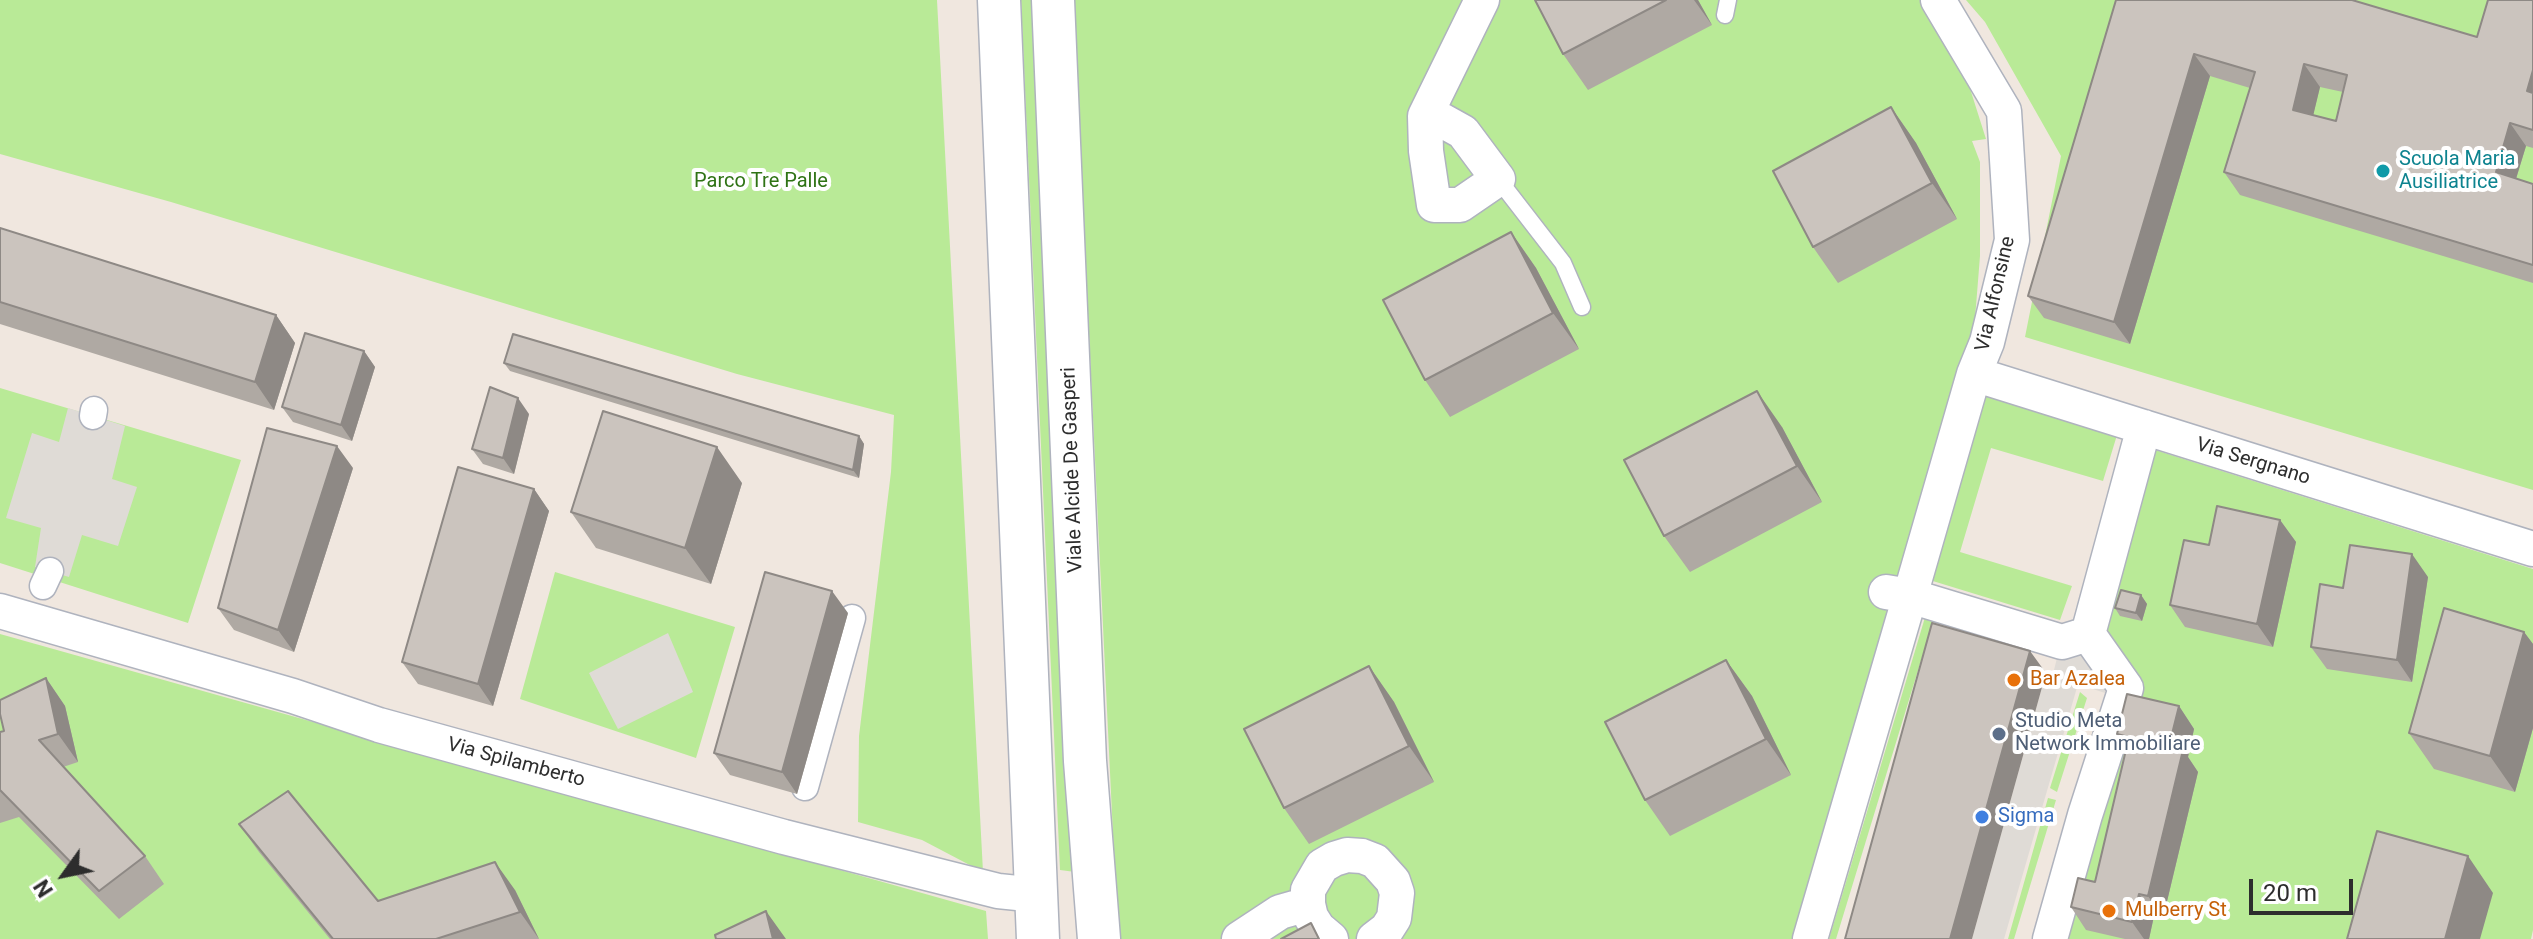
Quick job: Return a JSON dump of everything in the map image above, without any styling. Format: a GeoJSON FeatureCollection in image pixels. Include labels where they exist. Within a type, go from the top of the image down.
{"type":"FeatureCollection","features":[{"type":"Feature","properties":{"kind":"street"},"geometry":{"type":"LineString","coordinates":[[999,0],[1038,939]]}},
{"type":"Feature","properties":{"kind":"street","name":"Viale Alcide De Gasperi"},"geometry":{"type":"LineString","coordinates":[[1053,0],[1085,761],[1099,939]]}},
{"type":"Feature","properties":{"kind":"street"},"geometry":{"type":"LineString","coordinates":[[1427,112],[1463,132],[1498,179],[1460,205],[1434,205],[1426,151],[1427,112],[1482,0]]}},
{"type":"Feature","properties":{"kind":"street","name":"Via Alfonsine"},"geometry":{"type":"LineString","coordinates":[[1810,939],[1898,594],[1987,342],[2012,240],[2004,111],[1938,0]]}},
{"type":"Feature","properties":{"kind":"street","name":"Via Sergnano"},"geometry":{"type":"LineString","coordinates":[[1974,374],[2533,549]]}},
{"type":"Feature","properties":{"kind":"street"},"geometry":{"type":"LineString","coordinates":[[2088,634],[2144,427]]}},
{"type":"Feature","properties":{"kind":"street"},"geometry":{"type":"LineString","coordinates":[[1898,594],[2062,642],[2088,634]]}},
{"type":"Feature","properties":{"kind":"street","name":"Via Spilamberto"},"geometry":{"type":"LineString","coordinates":[[0,611],[293,696],[379,725],[784,837],[998,891],[1037,895]]}},
{"type":"Feature","properties":{"kind":"street"},"geometry":{"type":"LineString","coordinates":[[805,787],[852,618]]}},
{"type":"Feature","properties":{"kind":"street"},"geometry":{"type":"LineString","coordinates":[[2050,939],[2085,815],[2126,688],[2088,634]]}},
{"type":"Feature","properties":{"kind":"street"},"geometry":{"type":"LineString","coordinates":[[1331,939],[1318,928],[1308,904],[1308,890],[1322,866],[1347,855],[1375,861],[1393,881],[1397,906],[1387,929],[1374,939]]}},
{"type":"Feature","properties":{"kind":"street"},"geometry":{"type":"LineString","coordinates":[[1037,895],[1095,892]]}},
{"type":"Feature","properties":{"kind":"street"},"geometry":{"type":"LineString","coordinates":[[1239,939],[1280,912],[1308,904]]}},
{"type":"Feature","properties":{"kind":"lane"},"geometry":{"type":"LineString","coordinates":[[1498,179],[1563,263],[1582,307]]}},
{"type":"Feature","properties":{"kind":"green space","name":"Parco Tre Palle"},"geometry":{"type":"Polygon","coordinates":[[[0,0],[937,0],[983,872],[922,840],[858,822],[859,736],[891,472],[894,415],[737,374],[171,202],[0,154],[0,0]]]}},
{"type":"Feature","properties":{"kind":"green space"},"geometry":{"type":"Polygon","coordinates":[[[1021,0],[1040,0],[1083,873],[1060,870],[1021,0]]]}},
{"type":"Feature","properties":{"kind":"green space"},"geometry":{"type":"Polygon","coordinates":[[[1073,0],[1925,0],[1960,57],[1986,139],[1972,141],[1980,162],[1980,256],[1972,356],[1795,939],[1118,939],[1073,0]]]}},
{"type":"Feature","properties":{"kind":"green space"},"geometry":{"type":"Polygon","coordinates":[[[1966,0],[2533,0],[2533,490],[2025,337],[2061,156],[1985,22],[1966,0]]]}},
{"type":"Feature","properties":{"kind":"green space"},"geometry":{"type":"Polygon","coordinates":[[[0,388],[241,460],[188,623],[0,563],[0,388]]]}},
{"type":"Feature","properties":{"kind":"green space"},"geometry":{"type":"Polygon","coordinates":[[[1975,390],[2117,435],[2103,481],[1991,448],[1960,552],[2072,586],[2060,620],[1923,578],[1975,390]]]}},
{"type":"Feature","properties":{"kind":"green space"},"geometry":{"type":"Polygon","coordinates":[[[2152,449],[2533,569],[2531,939],[2064,939],[2132,691],[2097,642],[2152,449]]]}},
{"type":"Feature","properties":{"kind":"green space"},"geometry":{"type":"Polygon","coordinates":[[[555,572],[735,627],[696,758],[520,699],[555,572]]]}},
{"type":"Feature","properties":{"kind":"green space"},"geometry":{"type":"Polygon","coordinates":[[[1926,614],[1934,618],[1836,939],[1829,939],[1926,614]]]}},
{"type":"Feature","properties":{"kind":"green space"},"geometry":{"type":"Polygon","coordinates":[[[0,634],[986,911],[988,939],[0,939],[0,634]]]}},
{"type":"Feature","properties":{"kind":"green space"},"geometry":{"type":"Polygon","coordinates":[[[2080,692],[2087,698],[2057,792],[2050,788],[2080,692]]]}},
{"type":"Feature","properties":{"kind":"green space"},"geometry":{"type":"Polygon","coordinates":[[[2048,798],[2056,800],[2014,939],[2008,939],[2048,798]]]}},
{"type":"Feature","properties":{"kind":"shaded area"},"geometry":{"type":"Polygon","coordinates":[[[68,408],[125,426],[112,479],[137,487],[118,546],[82,535],[69,577],[35,567],[41,528],[6,518],[32,433],[59,442],[68,408]]]}},
{"type":"Feature","properties":{"kind":"shaded area"},"geometry":{"type":"Polygon","coordinates":[[[668,633],[693,692],[618,729],[589,673],[668,633]]]}},
{"type":"Feature","properties":{"kind":"shaded area"},"geometry":{"type":"Polygon","coordinates":[[[2079,650],[2106,666],[2105,693],[2078,684],[2004,939],[1972,939],[2046,673],[2053,674],[2058,654],[2079,650]]]}},
{"type":"Feature","properties":{"kind":"building"},"geometry":{"type":"Polygon","coordinates":[[[1535,0],[1666,0],[1563,54],[1535,0]]]}},
{"type":"Feature","properties":{"kind":"building","name":"Scuola Maria Ausiliatrice"},"geometry":{"type":"Polygon","coordinates":[[[2116,0],[2352,0],[2477,37],[2488,0],[2533,0],[2533,70],[2527,91],[2533,93],[2533,130],[2510,123],[2496,172],[2533,184],[2533,265],[2224,172],[2255,72],[2194,54],[2114,322],[2028,296],[2116,0]],[[2304,64],[2293,110],[2336,121],[2347,75],[2304,64]]]}},
{"type":"Feature","properties":{"kind":"building"},"geometry":{"type":"Polygon","coordinates":[[[1891,107],[1932,183],[1813,247],[1773,171],[1891,107]]]}},
{"type":"Feature","properties":{"kind":"building"},"geometry":{"type":"Polygon","coordinates":[[[0,228],[276,315],[255,382],[0,302],[0,228]]]}},
{"type":"Feature","properties":{"kind":"building"},"geometry":{"type":"Polygon","coordinates":[[[1511,232],[1553,313],[1425,380],[1383,300],[1511,232]]]}},
{"type":"Feature","properties":{"kind":"building"},"geometry":{"type":"Polygon","coordinates":[[[305,333],[364,351],[341,425],[282,407],[305,333]]]}},
{"type":"Feature","properties":{"kind":"building"},"geometry":{"type":"Polygon","coordinates":[[[513,334],[859,436],[853,470],[504,363],[513,334]]]}},
{"type":"Feature","properties":{"kind":"building"},"geometry":{"type":"Polygon","coordinates":[[[490,387],[518,398],[503,458],[472,449],[490,387]]]}},
{"type":"Feature","properties":{"kind":"building"},"geometry":{"type":"Polygon","coordinates":[[[1757,391],[1797,466],[1664,536],[1624,460],[1757,391]]]}},
{"type":"Feature","properties":{"kind":"building"},"geometry":{"type":"Polygon","coordinates":[[[603,411],[717,447],[685,548],[571,512],[603,411]]]}},
{"type":"Feature","properties":{"kind":"building"},"geometry":{"type":"Polygon","coordinates":[[[267,428],[337,446],[278,630],[218,608],[267,428]]]}},
{"type":"Feature","properties":{"kind":"building"},"geometry":{"type":"Polygon","coordinates":[[[458,467],[534,489],[478,684],[402,662],[458,467]]]}},
{"type":"Feature","properties":{"kind":"building"},"geometry":{"type":"Polygon","coordinates":[[[2217,506],[2280,520],[2257,624],[2170,605],[2184,540],[2209,545],[2217,506]]]}},
{"type":"Feature","properties":{"kind":"building"},"geometry":{"type":"Polygon","coordinates":[[[2350,545],[2412,554],[2397,660],[2311,647],[2320,584],[2343,588],[2350,545]]]}},
{"type":"Feature","properties":{"kind":"building"},"geometry":{"type":"Polygon","coordinates":[[[765,572],[832,591],[782,772],[714,753],[765,572]]]}},
{"type":"Feature","properties":{"kind":"building"},"geometry":{"type":"Polygon","coordinates":[[[2121,590],[2141,595],[2136,613],[2115,608],[2121,590]]]}},
{"type":"Feature","properties":{"kind":"building"},"geometry":{"type":"Polygon","coordinates":[[[2444,608],[2524,632],[2490,756],[2409,733],[2444,608]]]}},
{"type":"Feature","properties":{"kind":"building"},"geometry":{"type":"Polygon","coordinates":[[[1932,623],[2030,651],[1950,939],[1845,939],[1932,623]]]}},
{"type":"Feature","properties":{"kind":"building"},"geometry":{"type":"Polygon","coordinates":[[[1726,660],[1766,739],[1645,800],[1605,722],[1726,660]]]}},
{"type":"Feature","properties":{"kind":"building"},"geometry":{"type":"Polygon","coordinates":[[[1369,666],[1409,746],[1284,808],[1244,729],[1369,666]]]}},
{"type":"Feature","properties":{"kind":"building"},"geometry":{"type":"Polygon","coordinates":[[[46,678],[58,734],[39,740],[145,856],[99,891],[0,790],[0,732],[4,731],[0,700],[46,678]]]}},
{"type":"Feature","properties":{"kind":"building"},"geometry":{"type":"Polygon","coordinates":[[[2127,694],[2179,706],[2169,746],[2183,750],[2148,896],[2139,894],[2132,922],[2071,907],[2078,878],[2095,882],[2129,737],[2117,734],[2127,694]]]}},
{"type":"Feature","properties":{"kind":"building"},"geometry":{"type":"Polygon","coordinates":[[[288,791],[378,901],[495,862],[520,912],[436,939],[333,939],[239,824],[288,791]]]}},
{"type":"Feature","properties":{"kind":"building"},"geometry":{"type":"Polygon","coordinates":[[[2377,831],[2468,856],[2445,939],[2347,939],[2377,831]]]}},
{"type":"Feature","properties":{"kind":"building"},"geometry":{"type":"Polygon","coordinates":[[[766,911],[773,939],[716,939],[715,935],[766,911]]]}},
{"type":"Feature","properties":{"kind":"building"},"geometry":{"type":"Polygon","coordinates":[[[1311,923],[1319,939],[1281,939],[1311,923]]]}},
{"type":"Feature","properties":{"kind":"place","name":"Scuola Maria Ausiliatrice"},"geometry":{"type":"Point","coordinates":[2383,171]}},
{"type":"Feature","properties":{"kind":"place","name":"Bar Azalea"},"geometry":{"type":"Point","coordinates":[2014,680]}},
{"type":"Feature","properties":{"kind":"place","name":"Studio Meta Network Immobiliare"},"geometry":{"type":"Point","coordinates":[1999,734]}},
{"type":"Feature","properties":{"kind":"place","name":"Sigma"},"geometry":{"type":"Point","coordinates":[1982,817]}},
{"type":"Feature","properties":{"kind":"place","name":"Mulberry St"},"geometry":{"type":"Point","coordinates":[2109,911]}}]}
